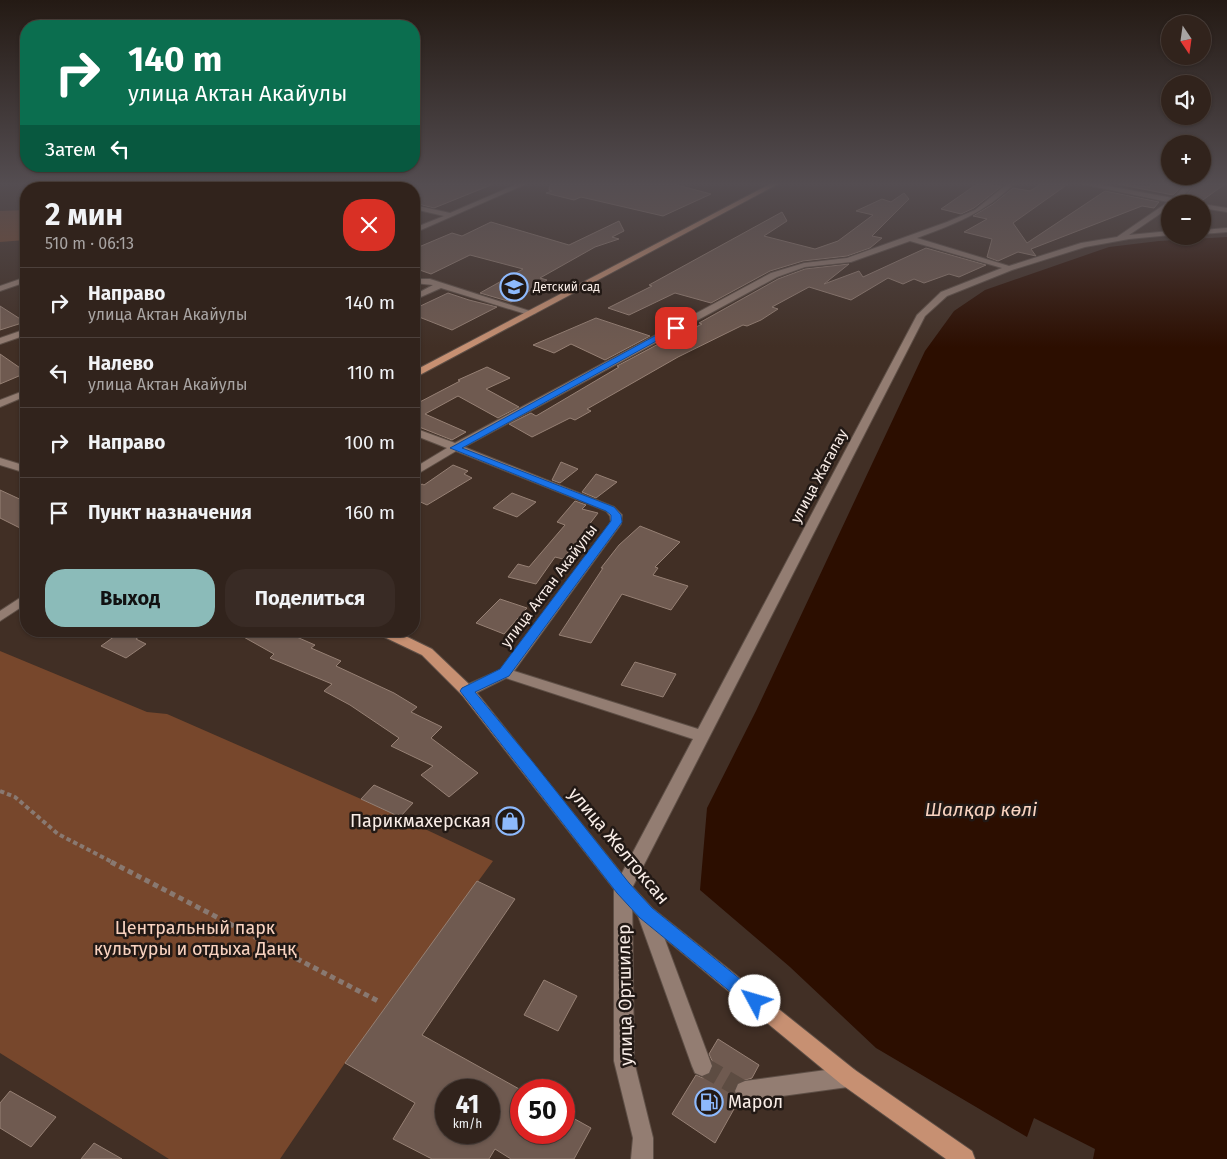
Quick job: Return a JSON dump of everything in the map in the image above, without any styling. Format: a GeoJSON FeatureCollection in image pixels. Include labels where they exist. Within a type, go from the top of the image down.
{"type":"FeatureCollection","features":[{"type":"Feature","properties":{"kind":"main road"},"geometry":{"type":"LineString","coordinates":[[420,372],[673,238]]}},
{"type":"Feature","properties":{"kind":"main road","name":"улица Желтоксан"},"geometry":{"type":"LineString","coordinates":[[396,637],[427,652],[466,691],[528,765],[623,888],[646,913],[848,1077],[964,1159]]}},
{"type":"Feature","properties":{"kind":"street"},"geometry":{"type":"LineString","coordinates":[[908,238],[1009,268]]}},
{"type":"Feature","properties":{"kind":"street"},"geometry":{"type":"LineString","coordinates":[[420,469],[454,448],[774,275],[804,265],[848,260],[908,238]]}},
{"type":"Feature","properties":{"kind":"street","name":"улица Жагалау"},"geometry":{"type":"LineString","coordinates":[[623,888],[921,315],[944,294],[1009,268],[1084,245],[1127,238]]}},
{"type":"Feature","properties":{"kind":"street"},"geometry":{"type":"LineString","coordinates":[[0,289],[20,281]]}},
{"type":"Feature","properties":{"kind":"street"},"geometry":{"type":"LineString","coordinates":[[420,281],[427,281],[532,313]]}},
{"type":"Feature","properties":{"kind":"street"},"geometry":{"type":"LineString","coordinates":[[420,295],[440,285]]}},
{"type":"Feature","properties":{"kind":"street"},"geometry":{"type":"LineString","coordinates":[[0,341],[20,334]]}},
{"type":"Feature","properties":{"kind":"street"},"geometry":{"type":"LineString","coordinates":[[0,404],[20,396]]}},
{"type":"Feature","properties":{"kind":"street","name":"улица Актан Акайулы"},"geometry":{"type":"LineString","coordinates":[[420,434],[610,509],[616,515],[616,522],[505,673],[466,691]]}},
{"type":"Feature","properties":{"kind":"street"},"geometry":{"type":"LineString","coordinates":[[0,461],[20,468]]}},
{"type":"Feature","properties":{"kind":"street"},"geometry":{"type":"LineString","coordinates":[[0,617],[20,602]]}},
{"type":"Feature","properties":{"kind":"street"},"geometry":{"type":"LineString","coordinates":[[505,673],[701,736]]}},
{"type":"Feature","properties":{"kind":"street","name":"улица Ортшилер"},"geometry":{"type":"LineString","coordinates":[[623,888],[624,1061],[643,1138],[642,1159]]}},
{"type":"Feature","properties":{"kind":"street"},"geometry":{"type":"LineString","coordinates":[[646,913],[702,1066]]}},
{"type":"Feature","properties":{"kind":"street"},"geometry":{"type":"LineString","coordinates":[[745,1091],[848,1077]]}},
{"type":"Feature","properties":{"kind":"path"},"geometry":{"type":"LineString","coordinates":[[0,791],[15,797],[58,834],[378,1001]]}},
{"type":"Feature","properties":{"kind":"green space"},"geometry":{"type":"Polygon","coordinates":[[[0,238],[20,238],[20,240],[0,242],[0,238]]]}},
{"type":"Feature","properties":{"kind":"green space","name":"Центральный парк культуры и отдыха Даңқ"},"geometry":{"type":"Polygon","coordinates":[[[0,651],[147,712],[167,714],[361,799],[493,861],[345,1063],[280,1159],[169,1159],[0,1053],[0,651]]]}},
{"type":"Feature","properties":{"kind":"water","name":"Шалқар көлі"},"geometry":{"type":"Polygon","coordinates":[[[1211,238],[1227,238],[1227,1159],[1093,1159],[1095,1149],[1034,1118],[1027,1137],[876,1048],[790,967],[700,890],[707,808],[756,711],[925,351],[954,311],[985,290],[1109,247],[1161,241],[1161,245],[1211,245],[1211,238]]]}},
{"type":"Feature","properties":{"kind":"building"},"geometry":{"type":"Polygon","coordinates":[[[440,238],[546,238],[569,245],[583,238],[619,239],[595,247],[540,278],[547,280],[511,302],[480,293],[523,269],[470,255],[431,274],[420,270],[420,246],[440,238]]]}},
{"type":"Feature","properties":{"kind":"building"},"geometry":{"type":"Polygon","coordinates":[[[734,238],[772,238],[815,249],[842,238],[882,238],[870,248],[847,256],[803,261],[770,271],[711,303],[675,293],[629,315],[608,308],[652,286],[649,285],[734,238]]]}},
{"type":"Feature","properties":{"kind":"building"},"geometry":{"type":"Polygon","coordinates":[[[988,238],[1024,238],[1027,243],[1034,238],[1059,238],[1031,249],[1036,256],[1018,252],[998,261],[987,257],[992,239],[988,238]]]}},
{"type":"Feature","properties":{"kind":"building"},"geometry":{"type":"Polygon","coordinates":[[[926,248],[986,265],[959,277],[949,274],[924,283],[914,279],[903,284],[888,278],[851,300],[809,287],[772,307],[778,309],[761,320],[747,326],[743,325],[678,357],[587,409],[591,411],[575,420],[570,418],[532,437],[509,424],[531,413],[536,416],[619,367],[617,366],[664,341],[666,342],[702,324],[699,323],[778,279],[805,269],[849,264],[824,284],[859,271],[863,277],[926,248]]]}},
{"type":"Feature","properties":{"kind":"building"},"geometry":{"type":"Polygon","coordinates":[[[448,293],[497,307],[452,330],[420,317],[420,306],[448,293]]]}},
{"type":"Feature","properties":{"kind":"building"},"geometry":{"type":"Polygon","coordinates":[[[0,306],[20,319],[20,324],[0,330],[0,306]]]}},
{"type":"Feature","properties":{"kind":"building"},"geometry":{"type":"Polygon","coordinates":[[[596,318],[650,336],[605,360],[571,344],[554,353],[533,345],[596,318]]]}},
{"type":"Feature","properties":{"kind":"building"},"geometry":{"type":"Polygon","coordinates":[[[0,354],[20,368],[20,376],[0,384],[0,354]]]}},
{"type":"Feature","properties":{"kind":"building"},"geometry":{"type":"Polygon","coordinates":[[[487,367],[510,378],[486,389],[519,407],[498,418],[458,396],[425,414],[466,432],[452,440],[420,427],[420,402],[460,381],[458,380],[487,367]]]}},
{"type":"Feature","properties":{"kind":"building"},"geometry":{"type":"Polygon","coordinates":[[[561,462],[578,469],[560,483],[552,480],[561,462]]]}},
{"type":"Feature","properties":{"kind":"building"},"geometry":{"type":"Polygon","coordinates":[[[453,465],[468,471],[464,474],[472,478],[427,505],[420,502],[420,485],[424,485],[453,465]]]}},
{"type":"Feature","properties":{"kind":"building"},"geometry":{"type":"Polygon","coordinates":[[[596,474],[617,482],[596,498],[582,492],[596,474]]]}},
{"type":"Feature","properties":{"kind":"building"},"geometry":{"type":"Polygon","coordinates":[[[0,490],[20,499],[20,528],[0,518],[0,490]]]}},
{"type":"Feature","properties":{"kind":"building"},"geometry":{"type":"Polygon","coordinates":[[[512,493],[536,502],[517,517],[493,508],[512,493]]]}},
{"type":"Feature","properties":{"kind":"building"},"geometry":{"type":"Polygon","coordinates":[[[575,501],[586,505],[582,509],[598,513],[563,559],[555,557],[536,584],[508,577],[518,564],[529,567],[565,525],[557,522],[575,501]]]}},
{"type":"Feature","properties":{"kind":"building"},"geometry":{"type":"Polygon","coordinates":[[[640,526],[680,542],[655,567],[658,568],[653,575],[688,586],[671,610],[622,594],[591,643],[559,635],[603,568],[601,568],[619,545],[640,526]]]}},
{"type":"Feature","properties":{"kind":"building"},"geometry":{"type":"Polygon","coordinates":[[[500,599],[527,608],[504,634],[476,623],[500,599]]]}},
{"type":"Feature","properties":{"kind":"building"},"geometry":{"type":"Polygon","coordinates":[[[114,637],[139,637],[136,639],[146,644],[126,658],[101,646],[114,637]]]}},
{"type":"Feature","properties":{"kind":"building"},"geometry":{"type":"Polygon","coordinates":[[[244,637],[297,637],[315,645],[311,648],[341,661],[336,666],[394,693],[417,707],[411,712],[442,727],[431,738],[478,773],[449,797],[421,775],[433,766],[391,746],[399,738],[350,705],[324,691],[332,684],[270,658],[274,654],[244,637]]]}},
{"type":"Feature","properties":{"kind":"building"},"geometry":{"type":"Polygon","coordinates":[[[635,662],[676,674],[663,697],[621,685],[635,662]]]}},
{"type":"Feature","properties":{"kind":"building"},"geometry":{"type":"Polygon","coordinates":[[[374,785],[413,803],[400,817],[361,799],[374,785]]]}},
{"type":"Feature","properties":{"kind":"building"},"geometry":{"type":"Polygon","coordinates":[[[477,881],[515,899],[422,1035],[510,1084],[510,1144],[575,1144],[575,1119],[591,1128],[574,1159],[511,1159],[495,1149],[489,1159],[432,1159],[393,1139],[415,1103],[345,1063],[477,881]]]}},
{"type":"Feature","properties":{"kind":"building"},"geometry":{"type":"Polygon","coordinates":[[[544,980],[577,996],[558,1031],[524,1015],[544,980]]]}},
{"type":"Feature","properties":{"kind":"building","name":"Марол"},"geometry":{"type":"Polygon","coordinates":[[[718,1039],[759,1065],[752,1078],[736,1083],[733,1092],[739,1100],[715,1143],[672,1114],[696,1075],[703,1078],[711,1074],[714,1065],[709,1054],[718,1039]]]}},
{"type":"Feature","properties":{"kind":"building"},"geometry":{"type":"Polygon","coordinates":[[[10,1091],[56,1117],[31,1147],[0,1128],[0,1103],[10,1091]]]}},
{"type":"Feature","properties":{"kind":"building"},"geometry":{"type":"Polygon","coordinates":[[[94,1143],[122,1159],[81,1159],[94,1143]]]}},
{"type":"Feature","properties":{"kind":"tunnel"},"geometry":{"type":"LineString","coordinates":[[702,1066],[745,1091]]}},
{"type":"Feature","properties":{"kind":"place","name":"Детский сад"},"geometry":{"type":"Point","coordinates":[514,287]}},
{"type":"Feature","properties":{"kind":"place","name":"Парикмахерская"},"geometry":{"type":"Point","coordinates":[510,821]}},
{"type":"Feature","properties":{"kind":"place","name":"Марол"},"geometry":{"type":"Point","coordinates":[709,1102]}},
{"type":"Feature","properties":{"kind":"route"},"geometry":{"type":"LineString","coordinates":[[676,328],[454,448],[610,509],[616,515],[616,522],[505,673],[466,691],[528,765],[623,888],[646,913],[755,1001]]}}]}
